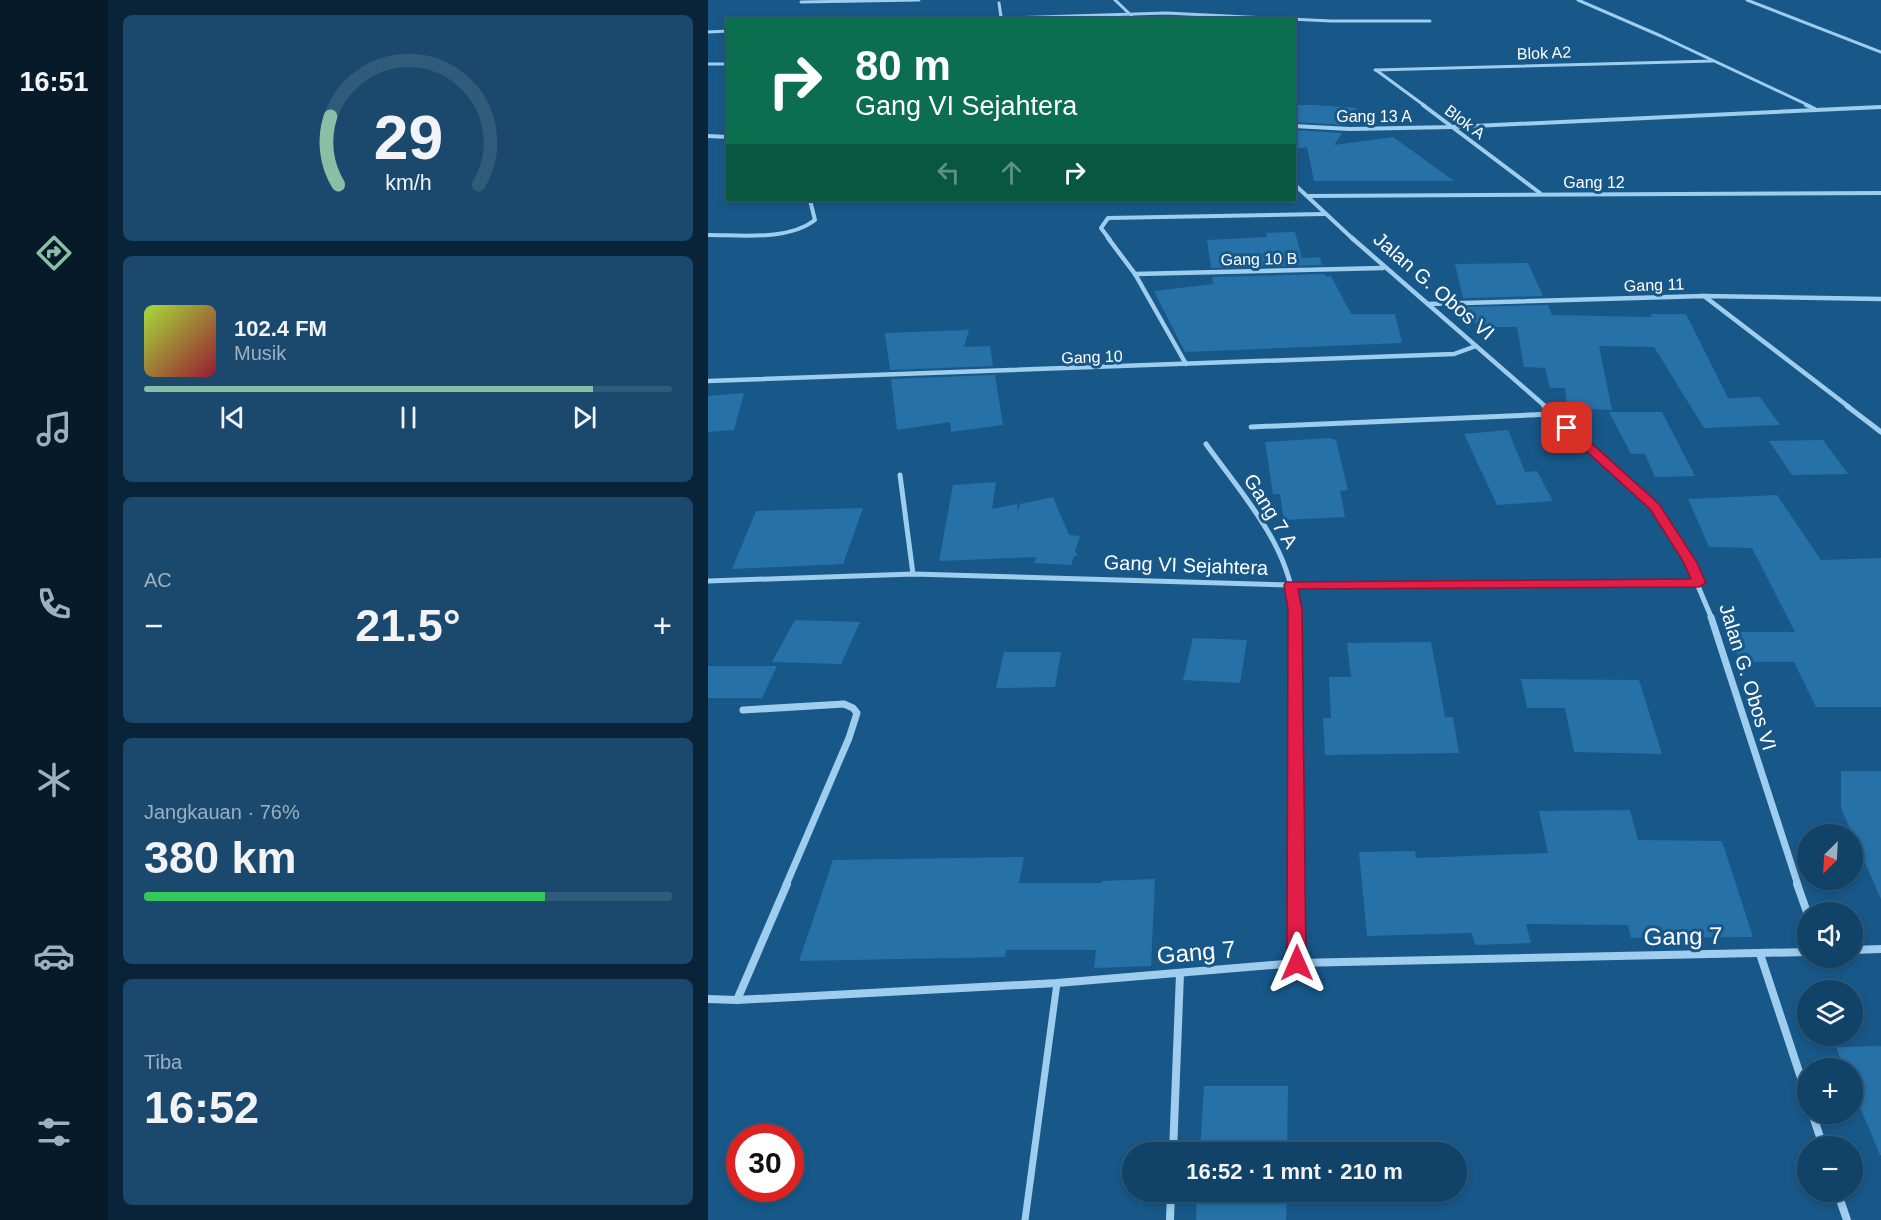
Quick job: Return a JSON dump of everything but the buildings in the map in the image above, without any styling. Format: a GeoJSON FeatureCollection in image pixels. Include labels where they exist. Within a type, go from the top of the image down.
{"type":"FeatureCollection","features":[{"type":"Feature","properties":{"kind":"street"},"geometry":{"type":"LineString","coordinates":[[801,2],[919,0]]}},
{"type":"Feature","properties":{"kind":"street"},"geometry":{"type":"LineString","coordinates":[[1114,0],[1134,18]]}},
{"type":"Feature","properties":{"kind":"street"},"geometry":{"type":"LineString","coordinates":[[1578,0],[1815,109]]}},
{"type":"Feature","properties":{"kind":"street"},"geometry":{"type":"LineString","coordinates":[[1747,0],[1881,52]]}},
{"type":"Feature","properties":{"kind":"street"},"geometry":{"type":"LineString","coordinates":[[999,3],[1001,17],[1004,18],[1166,13],[1269,18]]}},
{"type":"Feature","properties":{"kind":"street"},"geometry":{"type":"LineString","coordinates":[[1296,19],[1430,21]]}},
{"type":"Feature","properties":{"kind":"street"},"geometry":{"type":"LineString","coordinates":[[708,32],[726,31]]}},
{"type":"Feature","properties":{"kind":"street","name":"Blok A2"},"geometry":{"type":"LineString","coordinates":[[1375,70],[1713,61]]}},
{"type":"Feature","properties":{"kind":"street"},"geometry":{"type":"LineString","coordinates":[[708,64],[726,64]]}},
{"type":"Feature","properties":{"kind":"street","name":"Blok A"},"geometry":{"type":"LineString","coordinates":[[1375,70],[1541,194]]}},
{"type":"Feature","properties":{"kind":"street","name":"Gang 13 A"},"geometry":{"type":"LineString","coordinates":[[1296,126],[1350,129],[1453,128],[1881,107]]}},
{"type":"Feature","properties":{"kind":"street"},"geometry":{"type":"LineString","coordinates":[[708,136],[726,136]]}},
{"type":"Feature","properties":{"kind":"street","name":"Jalan G. Obos VI"},"geometry":{"type":"LineString","coordinates":[[1296,186],[1384,268],[1505,370],[1654,507],[1689,561],[1699,583],[1804,902]]}},
{"type":"Feature","properties":{"kind":"street","name":"Gang 12"},"geometry":{"type":"LineString","coordinates":[[1308,196],[1881,193]]}},
{"type":"Feature","properties":{"kind":"street"},"geometry":{"type":"LineString","coordinates":[[708,235],[749,234],[806,227],[815,220],[810,201]]}},
{"type":"Feature","properties":{"kind":"street"},"geometry":{"type":"LineString","coordinates":[[1186,364],[1135,274],[1101,228],[1108,218],[1324,214]]}},
{"type":"Feature","properties":{"kind":"street","name":"Gang 10 B"},"geometry":{"type":"LineString","coordinates":[[1135,274],[1384,268]]}},
{"type":"Feature","properties":{"kind":"street"},"geometry":{"type":"LineString","coordinates":[[1704,296],[1881,432]]}},
{"type":"Feature","properties":{"kind":"street","name":"Gang 11"},"geometry":{"type":"LineString","coordinates":[[1427,304],[1704,296],[1881,299]]}},
{"type":"Feature","properties":{"kind":"street","name":"Gang 10"},"geometry":{"type":"LineString","coordinates":[[708,381],[1454,354],[1476,346]]}},
{"type":"Feature","properties":{"kind":"street"},"geometry":{"type":"LineString","coordinates":[[1251,427],[1552,414]]}},
{"type":"Feature","properties":{"kind":"street"},"geometry":{"type":"LineString","coordinates":[[1870,424],[1881,422]]}},
{"type":"Feature","properties":{"kind":"street","name":"Gang 7 A"},"geometry":{"type":"LineString","coordinates":[[1206,444],[1272,537],[1291,585],[1295,609],[1297,963]]}},
{"type":"Feature","properties":{"kind":"street"},"geometry":{"type":"LineString","coordinates":[[900,475],[913,574]]}},
{"type":"Feature","properties":{"kind":"street","name":"Gang VI Sejahtera"},"geometry":{"type":"LineString","coordinates":[[708,581],[913,574],[1291,585],[1699,583]]}},
{"type":"Feature","properties":{"kind":"street"},"geometry":{"type":"LineString","coordinates":[[737,1000],[849,738],[857,714],[853,708],[844,704],[743,710]]}},
{"type":"Feature","properties":{"kind":"street"},"geometry":{"type":"LineString","coordinates":[[1863,950],[1881,949]]}},
{"type":"Feature","properties":{"kind":"street","name":"Gang 7"},"geometry":{"type":"LineString","coordinates":[[708,999],[737,1000],[1057,983],[1297,963],[1797,952]]}},
{"type":"Feature","properties":{"kind":"street"},"geometry":{"type":"LineString","coordinates":[[1760,954],[1797,1066]]}},
{"type":"Feature","properties":{"kind":"street"},"geometry":{"type":"LineString","coordinates":[[1173,1142],[1180,974]]}},
{"type":"Feature","properties":{"kind":"street"},"geometry":{"type":"LineString","coordinates":[[1170,1220],[1171,1202]]}},
{"type":"Feature","properties":{"kind":"street"},"geometry":{"type":"LineString","coordinates":[[1841,1202],[1847,1220]]}},
{"type":"Feature","properties":{"kind":"lane"},"geometry":{"type":"LineString","coordinates":[[1025,1220],[1057,983]]}},
{"type":"Feature","properties":{"kind":"route"},"geometry":{"type":"LineString","coordinates":[[1297,963],[1295,609],[1291,585],[1699,583],[1689,561],[1654,507],[1567,428]]}}]}
